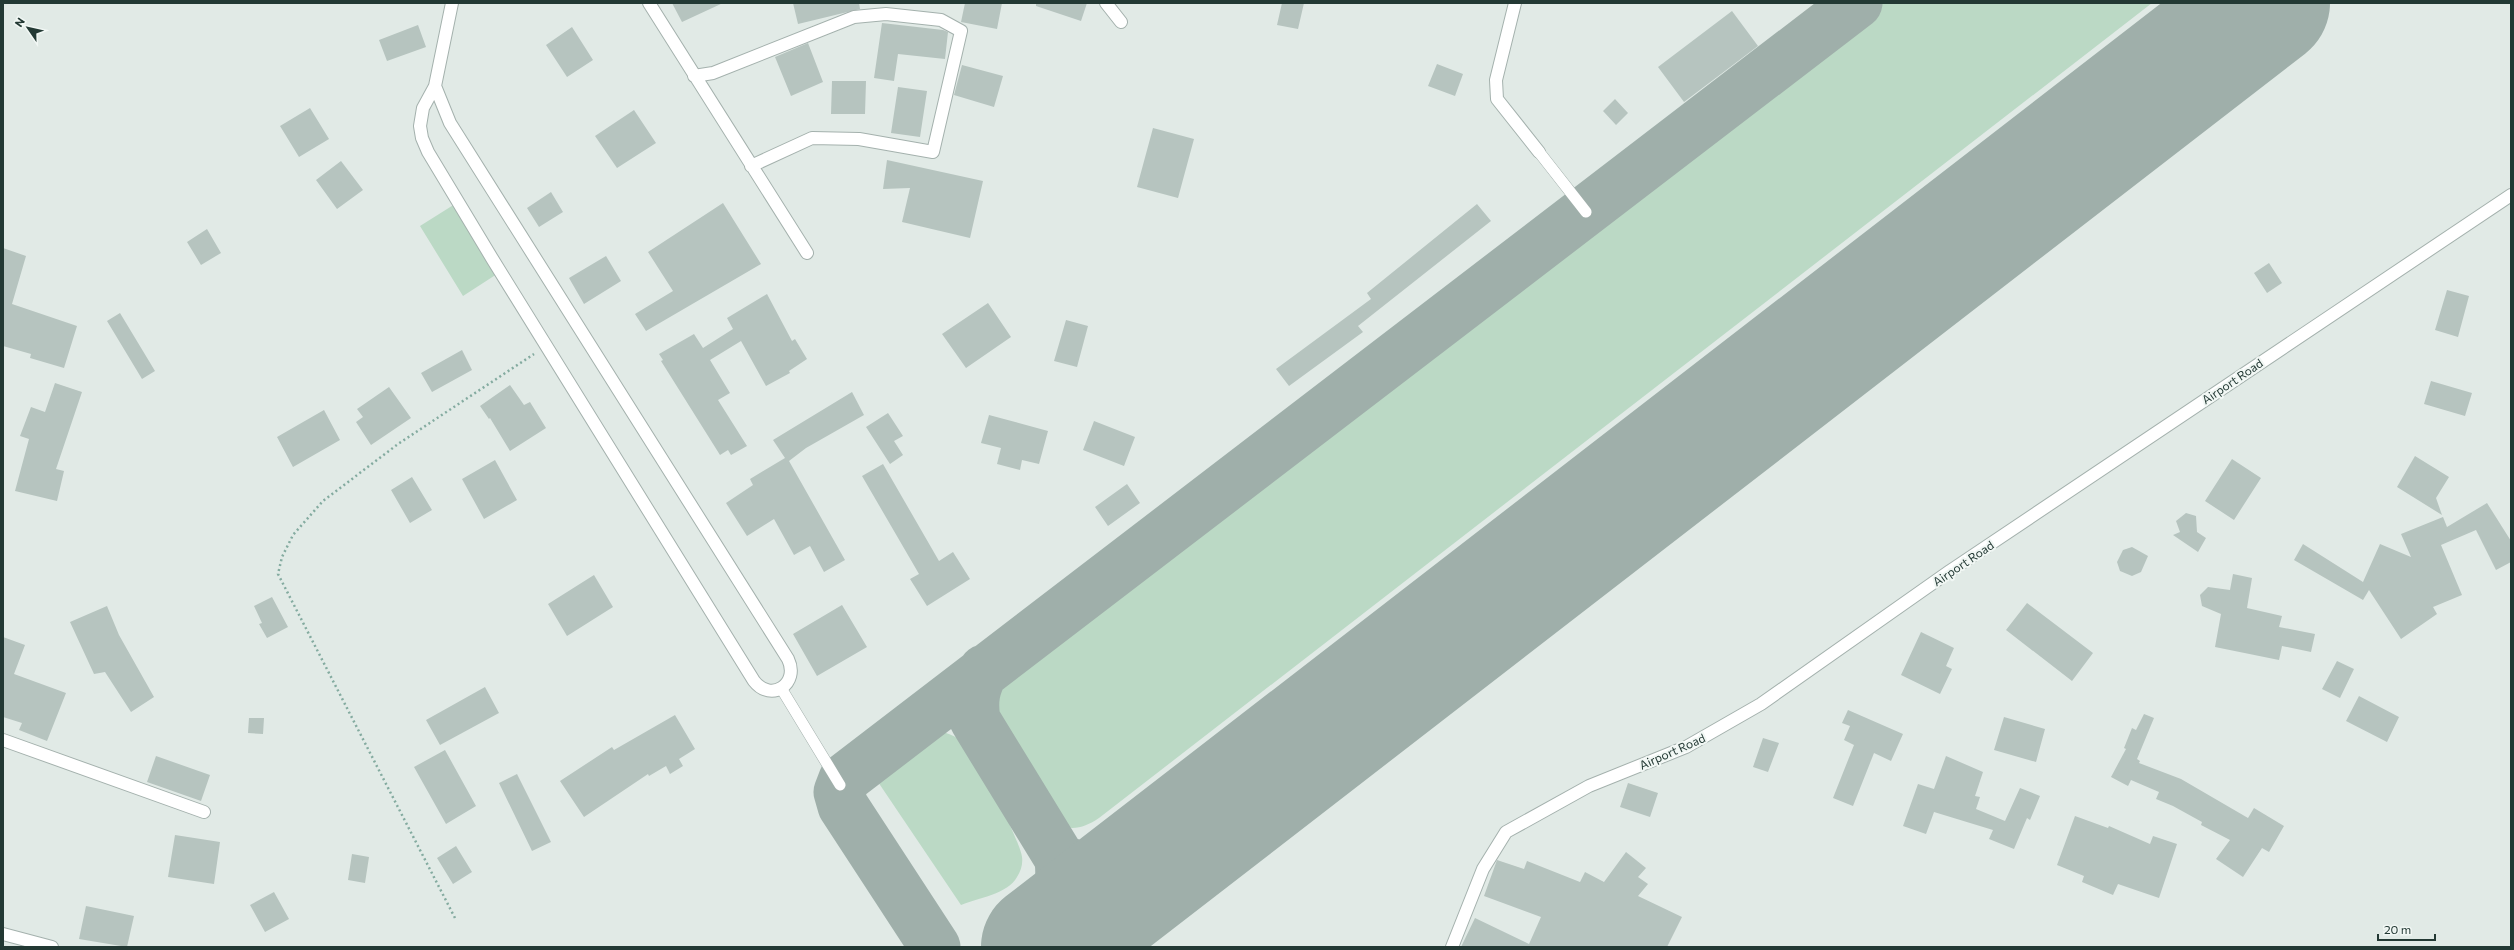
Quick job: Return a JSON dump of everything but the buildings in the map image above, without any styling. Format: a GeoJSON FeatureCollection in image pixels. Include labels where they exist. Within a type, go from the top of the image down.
{"type":"FeatureCollection","features":[{"type":"Feature","properties":{"kind":"street"},"geometry":{"type":"LineString","coordinates":[[435,86],[450,123],[788,659],[792,672],[786,684],[781,688],[769,691],[758,686],[754,681],[481,240],[422,138],[420,126],[423,108],[435,86],[452,3]]}},
{"type":"Feature","properties":{"kind":"street"},"geometry":{"type":"LineString","coordinates":[[649,3],[807,254]]}},
{"type":"Feature","properties":{"kind":"street"},"geometry":{"type":"LineString","coordinates":[[1106,3],[1121,22]]}},
{"type":"Feature","properties":{"kind":"street"},"geometry":{"type":"LineString","coordinates":[[1515,3],[1496,80],[1497,99],[1539,152]]}},
{"type":"Feature","properties":{"kind":"street"},"geometry":{"type":"LineString","coordinates":[[694,76],[713,73],[854,17],[886,14],[941,20],[961,31],[933,152],[859,139],[812,138],[751,166]]}},
{"type":"Feature","properties":{"kind":"street","name":"Airport Road"},"geometry":{"type":"LineString","coordinates":[[1452,947],[1484,869],[1506,832],[1589,786],[1686,747],[1761,704],[1950,571],[2511,194]]}},
{"type":"Feature","properties":{"kind":"street"},"geometry":{"type":"LineString","coordinates":[[3,740],[204,812]]}},
{"type":"Feature","properties":{"kind":"street"},"geometry":{"type":"LineString","coordinates":[[3,934],[52,947]]}},
{"type":"Feature","properties":{"kind":"lane"},"geometry":{"type":"LineString","coordinates":[[1539,152],[1586,212]]}},
{"type":"Feature","properties":{"kind":"lane"},"geometry":{"type":"LineString","coordinates":[[781,688],[840,785]]}},
{"type":"Feature","properties":{"kind":"path"},"geometry":{"type":"LineString","coordinates":[[455,918],[278,574],[282,557],[293,535],[323,501],[398,444],[546,346]]}},
{"type":"Feature","properties":{"kind":"green space"},"geometry":{"type":"Polygon","coordinates":[[[1874,3],[2152,3],[1099,818],[1087,825],[1076,828],[1064,827],[1052,821],[986,707],[987,696],[999,679],[1874,3]]]}},
{"type":"Feature","properties":{"kind":"green space"},"geometry":{"type":"Polygon","coordinates":[[[455,204],[497,274],[463,296],[420,226],[455,204]]]}},
{"type":"Feature","properties":{"kind":"green space"},"geometry":{"type":"Polygon","coordinates":[[[929,730],[940,731],[954,736],[967,746],[989,782],[1007,818],[1022,857],[1020,872],[1013,883],[1007,888],[992,895],[961,905],[874,776],[913,740],[929,730]]]}},
{"type":"Feature","properties":{"kind":"taxiway"},"geometry":{"type":"LineString","coordinates":[[935,947],[843,806],[839,792],[844,779],[1857,3]]}},
{"type":"Feature","properties":{"kind":"taxiway"},"geometry":{"type":"LineString","coordinates":[[984,670],[976,688],[974,707],[975,720],[1114,947]]}},
{"type":"Feature","properties":{"kind":"taxiway"},"geometry":{"type":"LineString","coordinates":[[1060,859],[1061,881],[1059,903],[1055,924],[1048,945],[1069,943],[1097,947]]}},
{"type":"Feature","properties":{"kind":"taxiway"},"geometry":{"type":"LineString","coordinates":[[1060,859],[1081,868],[1110,875],[1142,872]]}},
{"type":"Feature","properties":{"kind":"runway"},"geometry":{"type":"LineString","coordinates":[[1045,947],[2266,3]]}}]}
